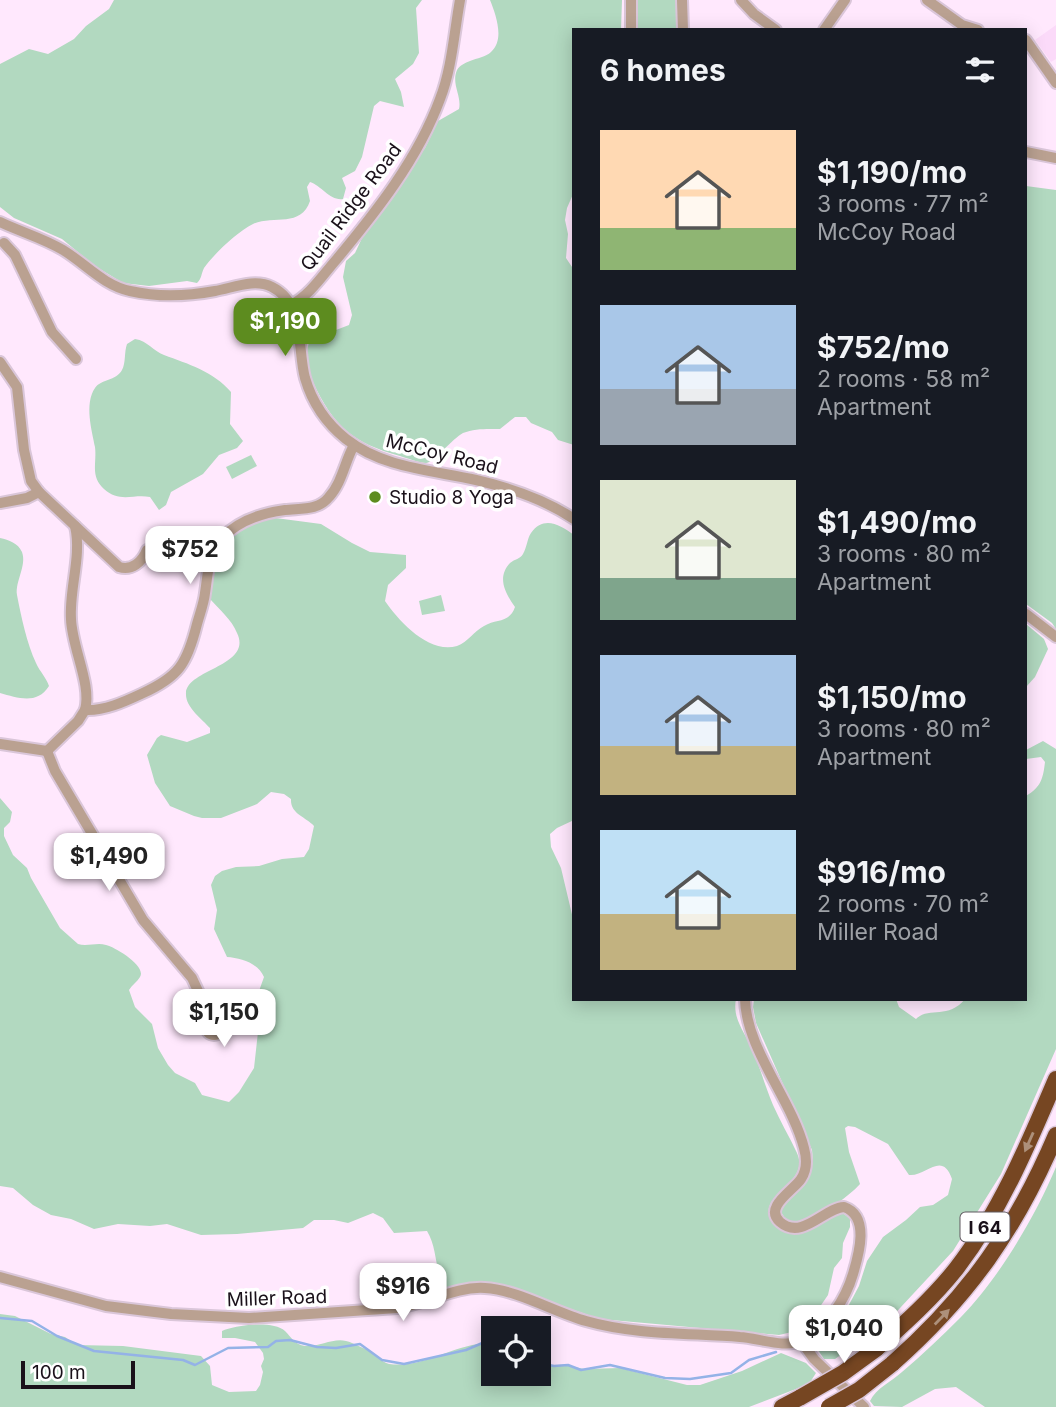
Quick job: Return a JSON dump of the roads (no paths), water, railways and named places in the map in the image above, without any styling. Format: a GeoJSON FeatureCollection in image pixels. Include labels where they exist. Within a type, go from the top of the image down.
{"type":"FeatureCollection","features":[{"type":"Feature","properties":{"kind":"highway","name":"I 64"},"geometry":{"type":"LineString","coordinates":[[782,1407],[843,1373],[876,1349],[932,1296],[976,1241],[1010,1182],[1056,1079]]}},
{"type":"Feature","properties":{"kind":"highway","name":"I 64"},"geometry":{"type":"LineString","coordinates":[[830,1407],[859,1390],[892,1364],[942,1318],[981,1272],[1017,1214],[1056,1135]]}},
{"type":"Feature","properties":{"kind":"street","name":"Quail Ridge Road"},"geometry":{"type":"LineString","coordinates":[[291,305],[307,293],[354,239],[391,189],[424,136],[445,86],[460,0]]}},
{"type":"Feature","properties":{"kind":"street"},"geometry":{"type":"LineString","coordinates":[[631,0],[631,28]]}},
{"type":"Feature","properties":{"kind":"street"},"geometry":{"type":"LineString","coordinates":[[682,0],[683,28]]}},
{"type":"Feature","properties":{"kind":"street"},"geometry":{"type":"LineString","coordinates":[[741,0],[773,28]]}},
{"type":"Feature","properties":{"kind":"street"},"geometry":{"type":"LineString","coordinates":[[825,28],[845,0]]}},
{"type":"Feature","properties":{"kind":"street"},"geometry":{"type":"LineString","coordinates":[[927,0],[962,25],[972,28]]}},
{"type":"Feature","properties":{"kind":"street"},"geometry":{"type":"LineString","coordinates":[[1027,41],[1056,83]]}},
{"type":"Feature","properties":{"kind":"street"},"geometry":{"type":"LineString","coordinates":[[1027,152],[1056,158]]}},
{"type":"Feature","properties":{"kind":"street"},"geometry":{"type":"LineString","coordinates":[[76,359],[52,332],[15,254],[2,247],[4,224],[52,244],[105,282],[129,291],[177,295],[256,283],[272,287],[291,305]]}},
{"type":"Feature","properties":{"kind":"street","name":"McCoy Road"},"geometry":{"type":"LineString","coordinates":[[291,305],[296,321],[302,368],[311,394],[326,418],[354,444],[369,454],[398,464],[513,490],[549,504],[572,518]]}},
{"type":"Feature","properties":{"kind":"street"},"geometry":{"type":"LineString","coordinates":[[0,362],[17,387],[26,464],[39,492],[123,568],[140,562],[147,551]]}},
{"type":"Feature","properties":{"kind":"street"},"geometry":{"type":"LineString","coordinates":[[85,710],[100,709],[129,700],[159,686],[179,671],[190,651],[205,596],[210,562],[219,541],[232,529],[251,519],[321,505],[336,488],[354,444]]}},
{"type":"Feature","properties":{"kind":"street"},"geometry":{"type":"LineString","coordinates":[[0,503],[27,498],[39,492]]}},
{"type":"Feature","properties":{"kind":"street"},"geometry":{"type":"LineString","coordinates":[[47,751],[85,710],[87,690],[75,651],[70,616],[76,550],[75,526]]}},
{"type":"Feature","properties":{"kind":"street"},"geometry":{"type":"LineString","coordinates":[[1027,615],[1056,637]]}},
{"type":"Feature","properties":{"kind":"street"},"geometry":{"type":"LineString","coordinates":[[0,744],[47,751]]}},
{"type":"Feature","properties":{"kind":"street"},"geometry":{"type":"LineString","coordinates":[[47,751],[55,771],[143,920],[187,971],[211,1019]]}},
{"type":"Feature","properties":{"kind":"street"},"geometry":{"type":"LineString","coordinates":[[745,1001],[751,1028],[797,1128],[806,1157],[802,1177],[778,1203],[775,1212],[778,1219],[784,1224],[801,1226],[816,1221],[834,1209],[844,1207],[853,1211],[859,1224],[858,1252],[846,1292],[824,1322],[801,1341],[814,1359],[864,1407]]}},
{"type":"Feature","properties":{"kind":"street","name":"Miller Road"},"geometry":{"type":"LineString","coordinates":[[0,1277],[106,1307],[225,1318],[397,1308],[419,1304],[461,1290],[487,1288],[505,1292],[573,1318],[608,1327],[787,1343],[801,1341]]}},
{"type":"Feature","properties":{"kind":"waterway"},"geometry":{"type":"LineString","coordinates":[[0,1318],[32,1321],[57,1336],[94,1351],[183,1360],[195,1365],[228,1348],[268,1347],[276,1341],[290,1340],[317,1347],[336,1348],[360,1344],[382,1360],[404,1364],[466,1350],[481,1344]]}},
{"type":"Feature","properties":{"kind":"waterway"},"geometry":{"type":"LineString","coordinates":[[551,1365],[568,1365],[581,1370],[610,1365],[665,1378],[690,1379],[731,1373],[749,1360],[776,1352]]}},
{"type":"Feature","properties":{"kind":"place","name":"Studio 8 Yoga"},"geometry":{"type":"Point","coordinates":[375,497]}}]}
